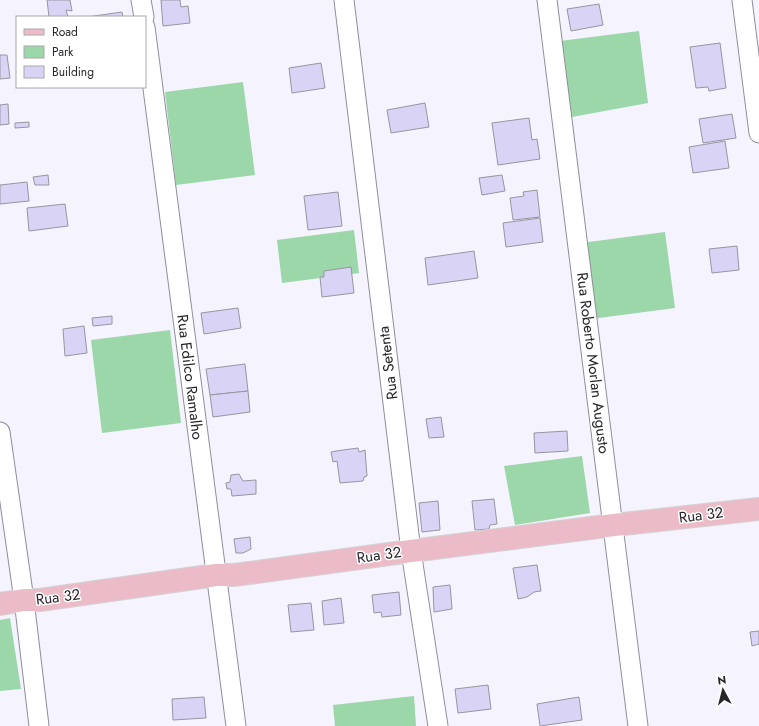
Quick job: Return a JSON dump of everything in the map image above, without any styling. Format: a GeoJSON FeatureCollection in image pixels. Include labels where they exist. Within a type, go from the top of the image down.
{"type":"FeatureCollection","features":[{"type":"Feature","properties":{"kind":"main road","name":"Rua 32"},"geometry":{"type":"LineString","coordinates":[[0,604],[614,525],[759,509]]}},
{"type":"Feature","properties":{"kind":"street"},"geometry":{"type":"LineString","coordinates":[[141,0],[144,16]]}},
{"type":"Feature","properties":{"kind":"street","name":"Rua Setenta"},"geometry":{"type":"LineString","coordinates":[[344,0],[411,551],[438,726]]}},
{"type":"Feature","properties":{"kind":"street","name":"Rua Roberto Morlan Augusto"},"geometry":{"type":"LineString","coordinates":[[547,0],[638,726]]}},
{"type":"Feature","properties":{"kind":"street"},"geometry":{"type":"LineString","coordinates":[[742,0],[759,133]]}},
{"type":"Feature","properties":{"kind":"street","name":"Rua Edilco Ramalho"},"geometry":{"type":"LineString","coordinates":[[146,35],[236,726]]}},
{"type":"Feature","properties":{"kind":"street"},"geometry":{"type":"LineString","coordinates":[[0,432],[24,600],[39,726]]}},
{"type":"Feature","properties":{"kind":"green space"},"geometry":{"type":"Polygon","coordinates":[[[639,31],[648,103],[572,117],[560,41],[639,31]]]}},
{"type":"Feature","properties":{"kind":"green space"},"geometry":{"type":"Polygon","coordinates":[[[243,82],[255,175],[176,185],[165,92],[243,82]]]}},
{"type":"Feature","properties":{"kind":"green space"},"geometry":{"type":"Polygon","coordinates":[[[354,230],[359,273],[282,283],[277,240],[354,230]]]}},
{"type":"Feature","properties":{"kind":"green space"},"geometry":{"type":"Polygon","coordinates":[[[665,232],[675,308],[591,319],[581,243],[665,232]]]}},
{"type":"Feature","properties":{"kind":"green space"},"geometry":{"type":"Polygon","coordinates":[[[170,330],[181,423],[102,433],[91,340],[170,330]]]}},
{"type":"Feature","properties":{"kind":"green space"},"geometry":{"type":"Polygon","coordinates":[[[582,456],[590,513],[515,525],[504,466],[582,456]]]}},
{"type":"Feature","properties":{"kind":"green space"},"geometry":{"type":"Polygon","coordinates":[[[10,618],[21,689],[0,691],[0,620],[10,618]]]}},
{"type":"Feature","properties":{"kind":"green space"},"geometry":{"type":"Polygon","coordinates":[[[414,696],[416,726],[335,726],[333,705],[414,696]]]}},
{"type":"Feature","properties":{"kind":"building"},"geometry":{"type":"Polygon","coordinates":[[[47,0],[70,0],[72,11],[66,10],[68,16],[49,16],[47,0]]]}},
{"type":"Feature","properties":{"kind":"building"},"geometry":{"type":"Polygon","coordinates":[[[161,0],[180,0],[181,7],[188,6],[190,23],[163,26],[161,0]]]}},
{"type":"Feature","properties":{"kind":"building"},"geometry":{"type":"Polygon","coordinates":[[[599,4],[603,25],[571,31],[567,9],[599,4]]]}},
{"type":"Feature","properties":{"kind":"building"},"geometry":{"type":"Polygon","coordinates":[[[122,12],[123,16],[94,16],[122,12]]]}},
{"type":"Feature","properties":{"kind":"building"},"geometry":{"type":"Polygon","coordinates":[[[720,43],[726,88],[709,91],[708,87],[696,88],[690,47],[720,43]]]}},
{"type":"Feature","properties":{"kind":"building"},"geometry":{"type":"Polygon","coordinates":[[[0,55],[7,55],[10,78],[0,79],[0,55]]]}},
{"type":"Feature","properties":{"kind":"building"},"geometry":{"type":"Polygon","coordinates":[[[321,63],[325,88],[292,93],[289,68],[321,63]]]}},
{"type":"Feature","properties":{"kind":"building"},"geometry":{"type":"Polygon","coordinates":[[[425,103],[429,127],[391,133],[387,110],[425,103]]]}},
{"type":"Feature","properties":{"kind":"building"},"geometry":{"type":"Polygon","coordinates":[[[8,104],[9,124],[0,125],[0,105],[8,104]]]}},
{"type":"Feature","properties":{"kind":"building"},"geometry":{"type":"Polygon","coordinates":[[[732,114],[736,138],[703,143],[699,119],[732,114]]]}},
{"type":"Feature","properties":{"kind":"building"},"geometry":{"type":"Polygon","coordinates":[[[529,118],[532,140],[537,139],[540,159],[498,165],[492,123],[529,118]]]}},
{"type":"Feature","properties":{"kind":"building"},"geometry":{"type":"Polygon","coordinates":[[[29,122],[29,127],[15,128],[15,123],[29,122]]]}},
{"type":"Feature","properties":{"kind":"building"},"geometry":{"type":"Polygon","coordinates":[[[725,141],[729,168],[693,173],[689,147],[725,141]]]}},
{"type":"Feature","properties":{"kind":"building"},"geometry":{"type":"Polygon","coordinates":[[[48,175],[49,185],[35,185],[33,177],[48,175]]]}},
{"type":"Feature","properties":{"kind":"building"},"geometry":{"type":"Polygon","coordinates":[[[502,175],[505,191],[482,195],[479,178],[502,175]]]}},
{"type":"Feature","properties":{"kind":"building"},"geometry":{"type":"Polygon","coordinates":[[[27,182],[29,201],[0,204],[0,185],[27,182]]]}},
{"type":"Feature","properties":{"kind":"building"},"geometry":{"type":"Polygon","coordinates":[[[537,190],[540,217],[513,220],[510,198],[524,196],[523,192],[537,190]]]}},
{"type":"Feature","properties":{"kind":"building"},"geometry":{"type":"Polygon","coordinates":[[[338,192],[342,226],[308,230],[304,196],[338,192]]]}},
{"type":"Feature","properties":{"kind":"building"},"geometry":{"type":"Polygon","coordinates":[[[65,204],[68,226],[29,231],[27,208],[65,204]]]}},
{"type":"Feature","properties":{"kind":"building"},"geometry":{"type":"Polygon","coordinates":[[[540,218],[543,242],[506,247],[503,223],[540,218]]]}},
{"type":"Feature","properties":{"kind":"building"},"geometry":{"type":"Polygon","coordinates":[[[737,246],[739,270],[712,273],[709,249],[737,246]]]}},
{"type":"Feature","properties":{"kind":"building"},"geometry":{"type":"Polygon","coordinates":[[[474,251],[478,278],[428,285],[425,258],[474,251]]]}},
{"type":"Feature","properties":{"kind":"building"},"geometry":{"type":"Polygon","coordinates":[[[351,267],[354,293],[322,297],[320,277],[324,277],[324,271],[351,267]]]}},
{"type":"Feature","properties":{"kind":"building"},"geometry":{"type":"Polygon","coordinates":[[[238,308],[241,328],[204,334],[201,313],[238,308]]]}},
{"type":"Feature","properties":{"kind":"building"},"geometry":{"type":"Polygon","coordinates":[[[112,316],[112,324],[93,326],[92,318],[112,316]]]}},
{"type":"Feature","properties":{"kind":"building"},"geometry":{"type":"Polygon","coordinates":[[[84,326],[87,353],[65,356],[63,329],[84,326]]]}},
{"type":"Feature","properties":{"kind":"building"},"geometry":{"type":"Polygon","coordinates":[[[245,364],[248,391],[210,395],[206,369],[245,364]]]}},
{"type":"Feature","properties":{"kind":"building"},"geometry":{"type":"Polygon","coordinates":[[[248,391],[250,412],[213,417],[210,395],[248,391]]]}},
{"type":"Feature","properties":{"kind":"building"},"geometry":{"type":"Polygon","coordinates":[[[441,417],[444,437],[429,438],[426,419],[441,417]]]}},
{"type":"Feature","properties":{"kind":"building"},"geometry":{"type":"Polygon","coordinates":[[[567,431],[568,451],[535,453],[534,433],[567,431]]]}},
{"type":"Feature","properties":{"kind":"building"},"geometry":{"type":"Polygon","coordinates":[[[358,448],[359,452],[365,450],[367,476],[364,477],[363,481],[340,483],[337,461],[333,462],[331,452],[358,448]]]}},
{"type":"Feature","properties":{"kind":"building"},"geometry":{"type":"Polygon","coordinates":[[[239,474],[243,481],[256,480],[256,494],[232,496],[231,489],[227,489],[226,483],[230,482],[231,475],[239,474]]]}},
{"type":"Feature","properties":{"kind":"building"},"geometry":{"type":"Polygon","coordinates":[[[494,499],[497,524],[490,525],[489,529],[475,530],[472,501],[494,499]]]}},
{"type":"Feature","properties":{"kind":"building"},"geometry":{"type":"Polygon","coordinates":[[[438,501],[440,530],[422,532],[419,503],[438,501]]]}},
{"type":"Feature","properties":{"kind":"building"},"geometry":{"type":"Polygon","coordinates":[[[250,537],[251,549],[243,553],[236,553],[234,539],[250,537]]]}},
{"type":"Feature","properties":{"kind":"building"},"geometry":{"type":"Polygon","coordinates":[[[537,565],[541,591],[534,592],[527,597],[518,599],[513,568],[537,565]]]}},
{"type":"Feature","properties":{"kind":"building"},"geometry":{"type":"Polygon","coordinates":[[[450,585],[452,609],[434,612],[433,587],[450,585]]]}},
{"type":"Feature","properties":{"kind":"building"},"geometry":{"type":"Polygon","coordinates":[[[399,592],[401,615],[382,617],[381,612],[374,613],[372,595],[399,592]]]}},
{"type":"Feature","properties":{"kind":"building"},"geometry":{"type":"Polygon","coordinates":[[[341,598],[344,623],[324,625],[322,601],[341,598]]]}},
{"type":"Feature","properties":{"kind":"building"},"geometry":{"type":"Polygon","coordinates":[[[311,603],[314,630],[291,632],[288,605],[311,603]]]}},
{"type":"Feature","properties":{"kind":"building"},"geometry":{"type":"Polygon","coordinates":[[[759,631],[759,644],[752,646],[750,632],[759,631]]]}},
{"type":"Feature","properties":{"kind":"building"},"geometry":{"type":"Polygon","coordinates":[[[488,685],[491,709],[458,713],[455,689],[488,685]]]}},
{"type":"Feature","properties":{"kind":"building"},"geometry":{"type":"Polygon","coordinates":[[[204,697],[206,718],[173,720],[172,699],[204,697]]]}},
{"type":"Feature","properties":{"kind":"building"},"geometry":{"type":"Polygon","coordinates":[[[579,697],[582,720],[540,726],[537,704],[579,697]]]}}]}
